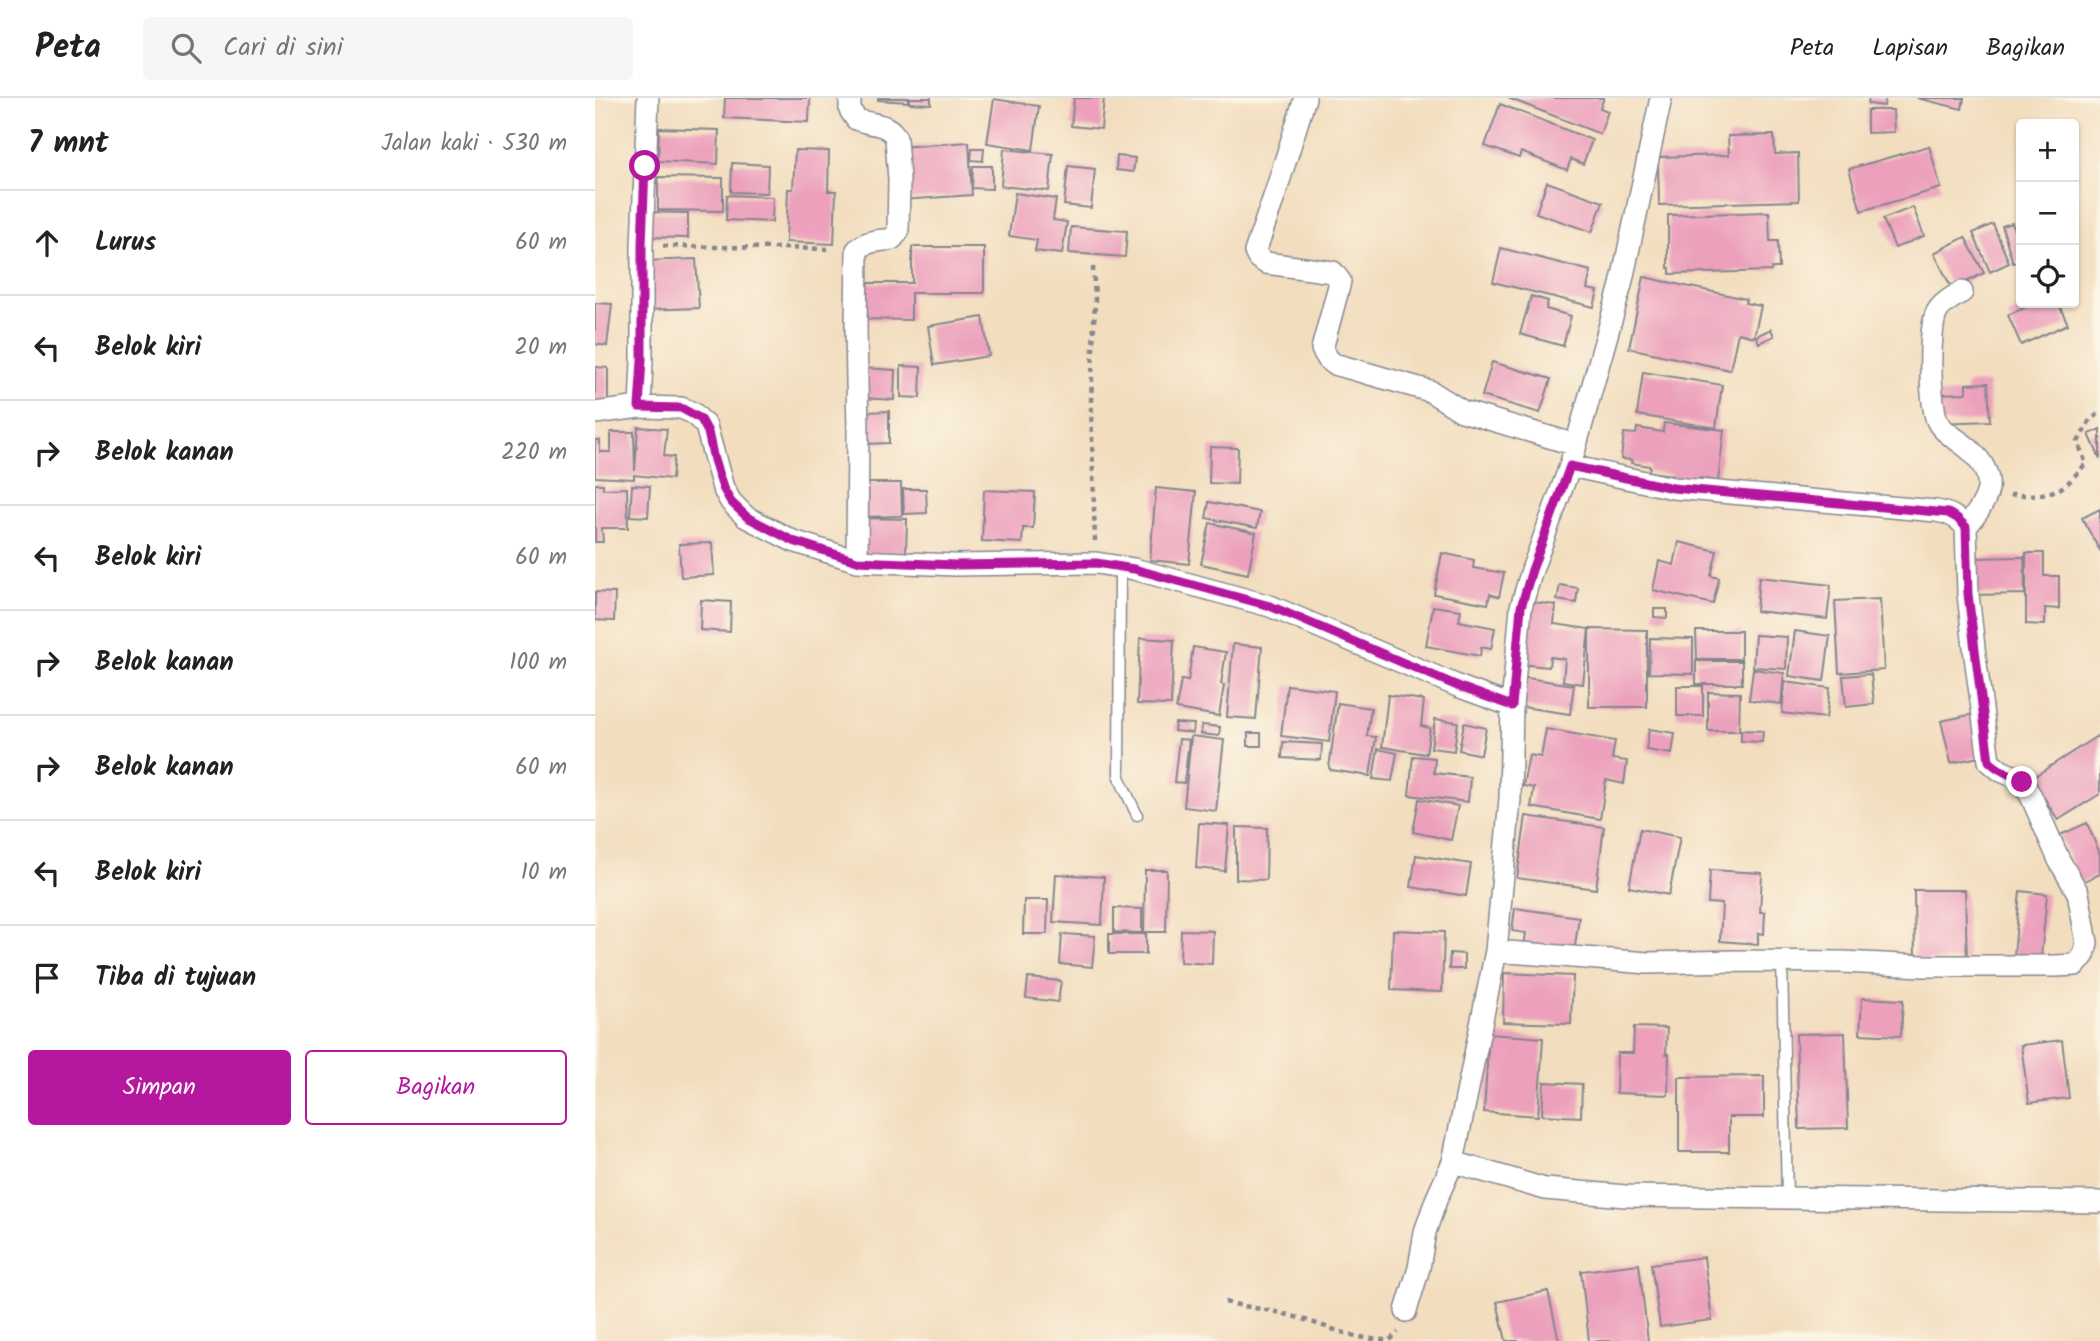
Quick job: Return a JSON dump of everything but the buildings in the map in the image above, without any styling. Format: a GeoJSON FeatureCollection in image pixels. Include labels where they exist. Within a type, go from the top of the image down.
{"type":"FeatureCollection","features":[{"type":"Feature","properties":{"kind":"street"},"geometry":{"type":"LineString","coordinates":[[639,407],[648,98]]}},
{"type":"Feature","properties":{"kind":"street"},"geometry":{"type":"LineString","coordinates":[[850,98],[850,110],[856,118],[890,128],[894,133],[899,180],[898,232],[892,239],[873,241],[857,250],[857,561]]}},
{"type":"Feature","properties":{"kind":"street"},"geometry":{"type":"LineString","coordinates":[[1305,98],[1255,252],[1258,258],[1266,263],[1333,272],[1338,277],[1339,286],[1322,349],[1325,356],[1334,363],[1430,391],[1462,411],[1576,445]]}},
{"type":"Feature","properties":{"kind":"street"},"geometry":{"type":"LineString","coordinates":[[1406,1311],[1436,1200],[1453,1162],[1496,951],[1510,799],[1512,706],[1521,607],[1570,466],[1621,285],[1661,98]]}},
{"type":"Feature","properties":{"kind":"street"},"geometry":{"type":"LineString","coordinates":[[1496,951],[1648,963],[1782,961],[1924,966],[2076,965],[2084,955],[2087,943],[2078,893],[2059,860],[2031,796],[2022,782],[1989,761],[1968,594],[1966,527],[1981,509],[1988,495],[1985,469],[1972,451],[1939,426],[1935,417],[1930,369],[1936,313],[1946,302],[1962,292]]}},
{"type":"Feature","properties":{"kind":"street"},"geometry":{"type":"LineString","coordinates":[[595,413],[639,407],[681,408],[701,419],[708,432],[723,488],[731,502],[747,517],[793,541],[857,561],[955,565],[1096,563],[1174,579],[1270,606],[1460,687],[1512,706]]}},
{"type":"Feature","properties":{"kind":"street"},"geometry":{"type":"LineString","coordinates":[[1570,466],[1673,488],[1936,511],[1948,513],[1966,527]]}},
{"type":"Feature","properties":{"kind":"street"},"geometry":{"type":"LineString","coordinates":[[1453,1162],[1545,1189],[1626,1196],[2100,1202]]}},
{"type":"Feature","properties":{"kind":"lane"},"geometry":{"type":"LineString","coordinates":[[1120,567],[1119,777],[1137,815]]}},
{"type":"Feature","properties":{"kind":"lane"},"geometry":{"type":"LineString","coordinates":[[1782,961],[1787,1198]]}},
{"type":"Feature","properties":{"kind":"path"},"geometry":{"type":"LineString","coordinates":[[642,245],[857,250]]}},
{"type":"Feature","properties":{"kind":"path"},"geometry":{"type":"LineString","coordinates":[[1093,267],[1095,298],[1091,403],[1096,563]]}},
{"type":"Feature","properties":{"kind":"path"},"geometry":{"type":"LineString","coordinates":[[1988,495],[2027,496],[2062,487],[2086,464],[2078,442],[2090,420],[2100,413]]}},
{"type":"Feature","properties":{"kind":"path"},"geometry":{"type":"LineString","coordinates":[[1225,1302],[1282,1313],[1371,1340],[1390,1340],[1401,1329],[1406,1311]]}},
{"type":"Feature","properties":{"kind":"route"},"geometry":{"type":"LineString","coordinates":[[645,166],[639,407],[681,408],[701,419],[708,432],[723,488],[731,502],[747,517],[793,541],[857,561],[955,565],[1096,563],[1134,569],[1270,606],[1460,687],[1512,706],[1521,607],[1570,466],[1673,488],[1948,513],[1966,527],[1968,594],[1989,761],[2022,782]]}}]}
